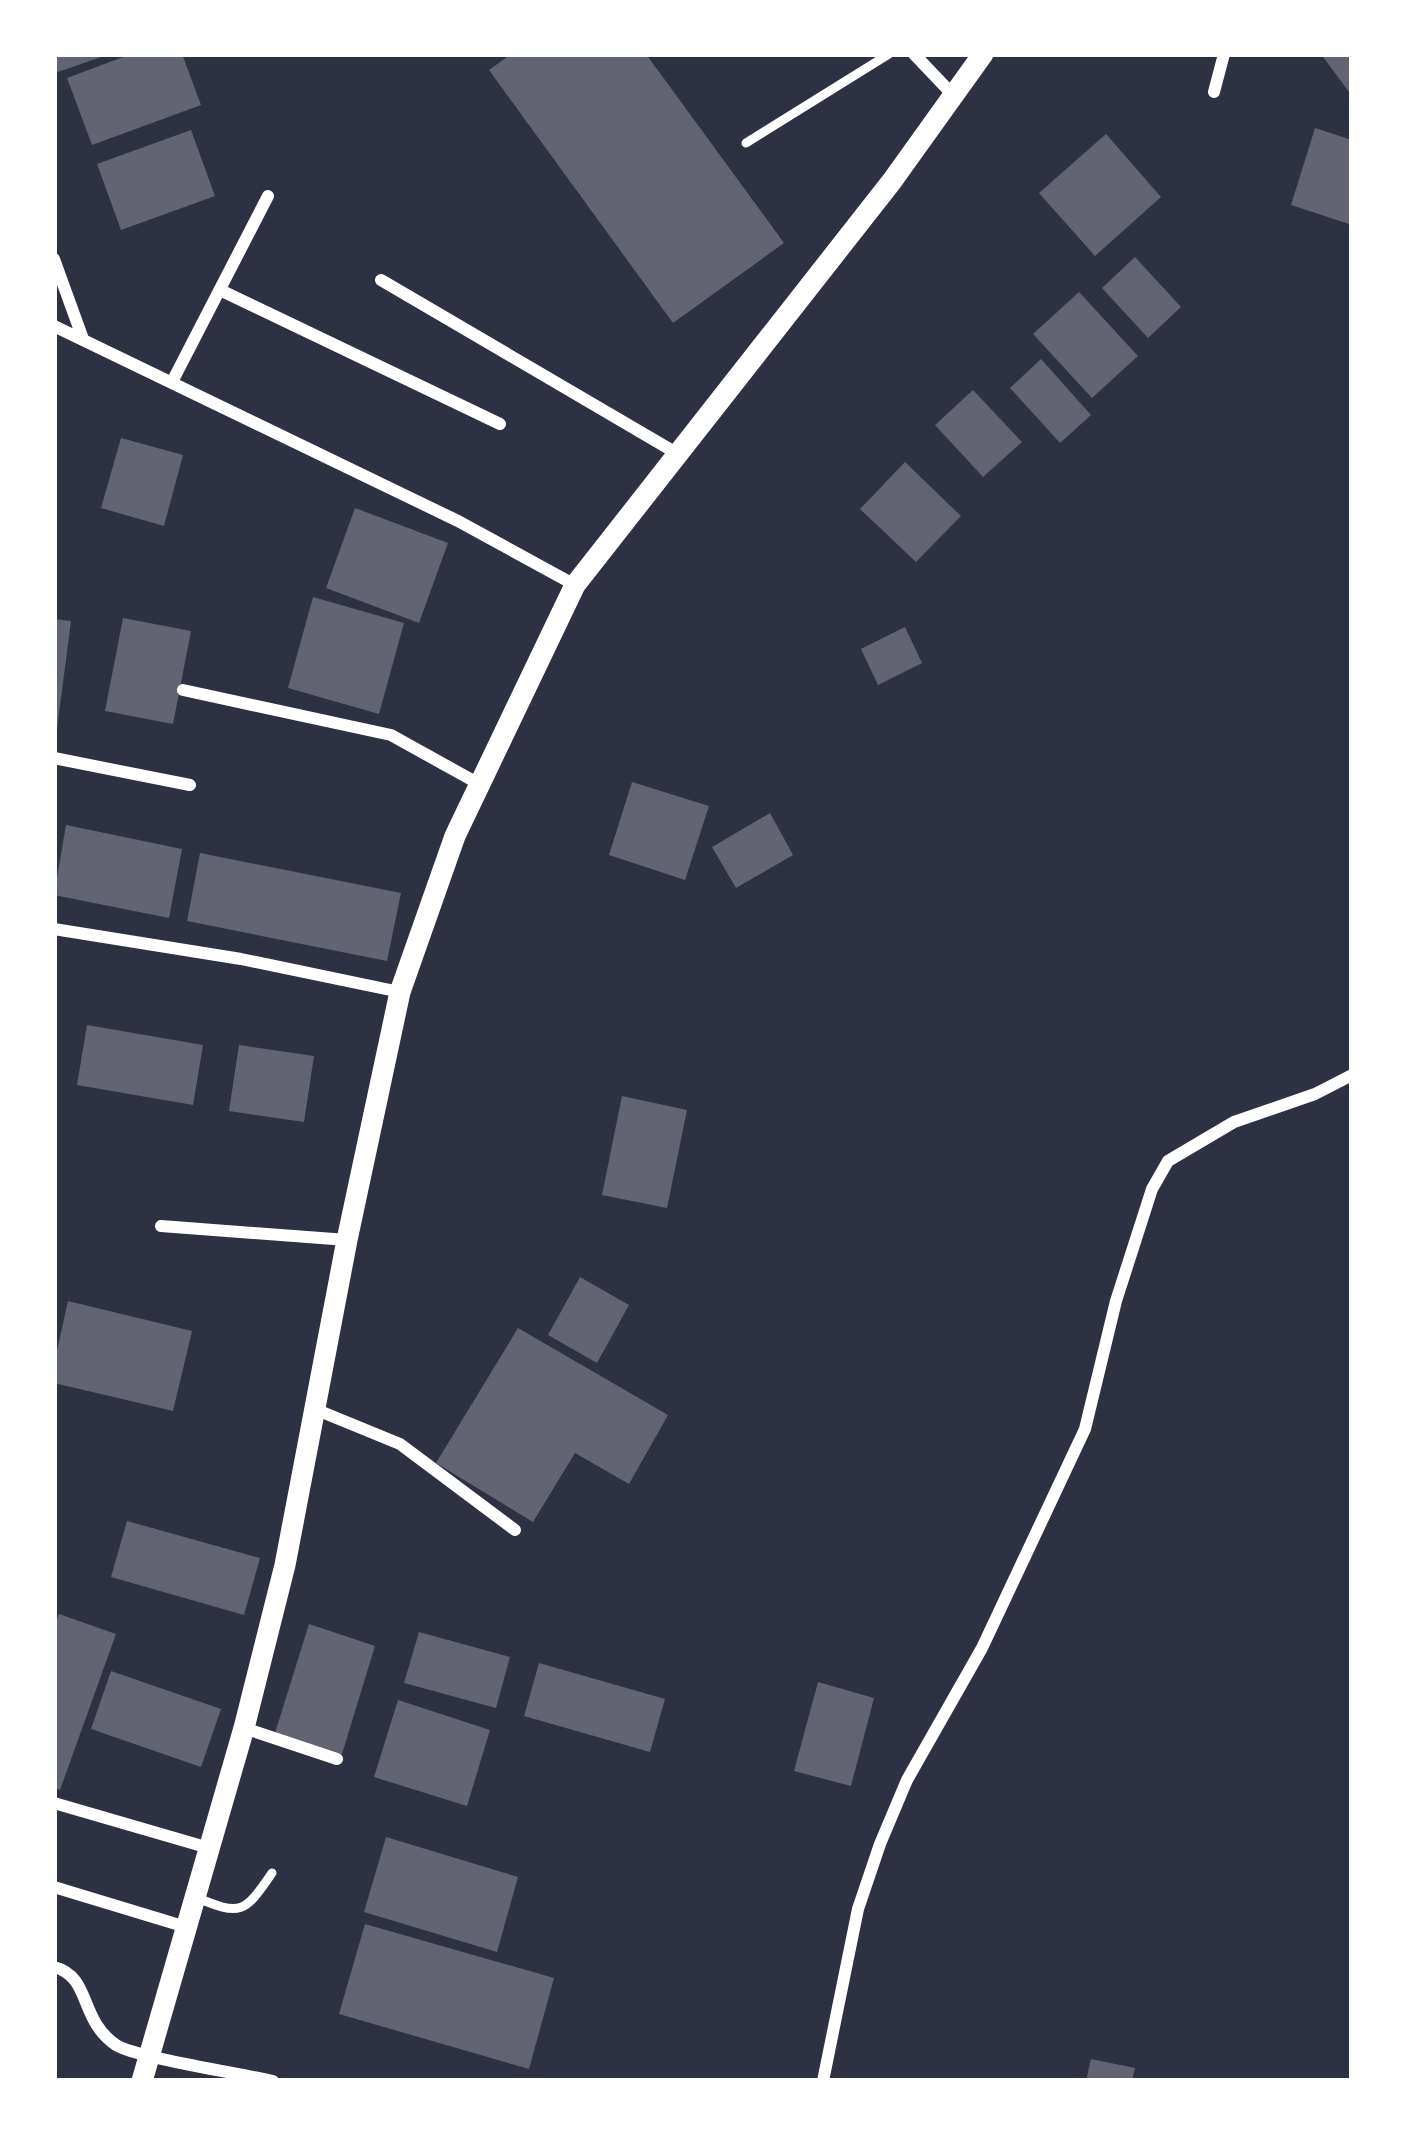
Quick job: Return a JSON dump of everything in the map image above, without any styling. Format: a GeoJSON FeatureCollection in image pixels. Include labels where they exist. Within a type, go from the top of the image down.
{"type":"FeatureCollection","features":[{"type":"Feature","properties":{"kind":"street"},"geometry":{"type":"LineString","coordinates":[[914,54],[953,95]]}},
{"type":"Feature","properties":{"kind":"street"},"geometry":{"type":"LineString","coordinates":[[142,2081],[244,1728],[285,1564],[400,992],[455,836],[575,585],[892,181],[982,54]]}},
{"type":"Feature","properties":{"kind":"street"},"geometry":{"type":"LineString","coordinates":[[1214,92],[1224,54]]}},
{"type":"Feature","properties":{"kind":"street"},"geometry":{"type":"LineString","coordinates":[[172,382],[268,196]]}},
{"type":"Feature","properties":{"kind":"street"},"geometry":{"type":"LineString","coordinates":[[54,259],[83,339]]}},
{"type":"Feature","properties":{"kind":"street"},"geometry":{"type":"LineString","coordinates":[[381,280],[678,454]]}},
{"type":"Feature","properties":{"kind":"street"},"geometry":{"type":"LineString","coordinates":[[220,290],[500,424]]}},
{"type":"Feature","properties":{"kind":"street"},"geometry":{"type":"LineString","coordinates":[[54,326],[458,521],[575,585]]}},
{"type":"Feature","properties":{"kind":"street"},"geometry":{"type":"LineString","coordinates":[[183,690],[391,735],[481,784]]}},
{"type":"Feature","properties":{"kind":"street"},"geometry":{"type":"LineString","coordinates":[[54,758],[190,784]]}},
{"type":"Feature","properties":{"kind":"street"},"geometry":{"type":"LineString","coordinates":[[54,929],[242,959],[400,992]]}},
{"type":"Feature","properties":{"kind":"street"},"geometry":{"type":"LineString","coordinates":[[823,2081],[859,1910],[880,1844],[907,1780],[982,1648],[1084,1429],[1116,1301],[1152,1189],[1168,1161],[1234,1122],[1315,1094],[1352,1075]]}},
{"type":"Feature","properties":{"kind":"street"},"geometry":{"type":"LineString","coordinates":[[160,1226],[347,1240]]}},
{"type":"Feature","properties":{"kind":"street"},"geometry":{"type":"LineString","coordinates":[[317,1410],[400,1444],[514,1530]]}},
{"type":"Feature","properties":{"kind":"street"},"geometry":{"type":"LineString","coordinates":[[244,1728],[337,1759]]}},
{"type":"Feature","properties":{"kind":"street"},"geometry":{"type":"LineString","coordinates":[[54,1803],[209,1847]]}},
{"type":"Feature","properties":{"kind":"street"},"geometry":{"type":"LineString","coordinates":[[54,1887],[186,1927]]}},
{"type":"Feature","properties":{"kind":"street"},"geometry":{"type":"LineString","coordinates":[[54,1967],[68,1971],[79,1982],[94,2028],[121,2049],[273,2081]]}},
{"type":"Feature","properties":{"kind":"lane"},"geometry":{"type":"LineString","coordinates":[[746,143],[889,54]]}},
{"type":"Feature","properties":{"kind":"lane"},"geometry":{"type":"LineString","coordinates":[[195,1897],[228,1911],[240,1910],[252,1904],[272,1874]]}},
{"type":"Feature","properties":{"kind":"building"},"geometry":{"type":"Polygon","coordinates":[[[54,54],[107,54],[107,55],[55,73],[54,54]]]}},
{"type":"Feature","properties":{"kind":"building"},"geometry":{"type":"Polygon","coordinates":[[[131,54],[182,54],[201,105],[92,145],[67,78],[131,54]]]}},
{"type":"Feature","properties":{"kind":"building"},"geometry":{"type":"Polygon","coordinates":[[[511,54],[646,54],[784,243],[673,323],[489,70],[511,54]]]}},
{"type":"Feature","properties":{"kind":"building"},"geometry":{"type":"Polygon","coordinates":[[[1321,54],[1352,54],[1349,92],[1321,54]]]}},
{"type":"Feature","properties":{"kind":"building"},"geometry":{"type":"Polygon","coordinates":[[[1315,128],[1352,140],[1352,225],[1291,205],[1315,128]]]}},
{"type":"Feature","properties":{"kind":"building"},"geometry":{"type":"Polygon","coordinates":[[[191,130],[215,196],[121,230],[97,164],[191,130]]]}},
{"type":"Feature","properties":{"kind":"building"},"geometry":{"type":"Polygon","coordinates":[[[1106,134],[1161,197],[1095,256],[1039,193],[1106,134]]]}},
{"type":"Feature","properties":{"kind":"building"},"geometry":{"type":"Polygon","coordinates":[[[1135,257],[1181,307],[1148,338],[1102,288],[1135,257]]]}},
{"type":"Feature","properties":{"kind":"building"},"geometry":{"type":"Polygon","coordinates":[[[1079,292],[1138,356],[1092,398],[1033,334],[1079,292]]]}},
{"type":"Feature","properties":{"kind":"building"},"geometry":{"type":"Polygon","coordinates":[[[1041,359],[1091,415],[1060,443],[1010,388],[1041,359]]]}},
{"type":"Feature","properties":{"kind":"building"},"geometry":{"type":"Polygon","coordinates":[[[973,390],[1022,442],[983,477],[935,425],[973,390]]]}},
{"type":"Feature","properties":{"kind":"building"},"geometry":{"type":"Polygon","coordinates":[[[121,438],[183,455],[164,526],[101,508],[121,438]]]}},
{"type":"Feature","properties":{"kind":"building"},"geometry":{"type":"Polygon","coordinates":[[[905,462],[961,516],[916,562],[860,509],[905,462]]]}},
{"type":"Feature","properties":{"kind":"building"},"geometry":{"type":"Polygon","coordinates":[[[355,508],[448,543],[419,623],[326,588],[355,508]]]}},
{"type":"Feature","properties":{"kind":"building"},"geometry":{"type":"Polygon","coordinates":[[[313,597],[404,623],[379,714],[288,688],[313,597]]]}},
{"type":"Feature","properties":{"kind":"building"},"geometry":{"type":"Polygon","coordinates":[[[123,618],[191,631],[173,724],[105,711],[123,618]]]}},
{"type":"Feature","properties":{"kind":"building"},"geometry":{"type":"Polygon","coordinates":[[[54,619],[71,621],[57,729],[54,729],[54,619]]]}},
{"type":"Feature","properties":{"kind":"building"},"geometry":{"type":"Polygon","coordinates":[[[905,627],[922,663],[878,685],[861,649],[905,627]]]}},
{"type":"Feature","properties":{"kind":"building"},"geometry":{"type":"Polygon","coordinates":[[[632,782],[709,806],[685,880],[609,855],[632,782]]]}},
{"type":"Feature","properties":{"kind":"building"},"geometry":{"type":"Polygon","coordinates":[[[770,813],[793,855],[736,888],[712,847],[770,813]]]}},
{"type":"Feature","properties":{"kind":"building"},"geometry":{"type":"Polygon","coordinates":[[[66,825],[182,849],[169,918],[54,895],[66,825]]]}},
{"type":"Feature","properties":{"kind":"building"},"geometry":{"type":"Polygon","coordinates":[[[200,853],[401,893],[387,961],[187,921],[200,853]]]}},
{"type":"Feature","properties":{"kind":"building"},"geometry":{"type":"Polygon","coordinates":[[[87,1025],[203,1045],[193,1105],[77,1085],[87,1025]]]}},
{"type":"Feature","properties":{"kind":"building"},"geometry":{"type":"Polygon","coordinates":[[[239,1045],[314,1056],[304,1122],[229,1111],[239,1045]]]}},
{"type":"Feature","properties":{"kind":"building"},"geometry":{"type":"Polygon","coordinates":[[[622,1096],[687,1110],[667,1208],[602,1195],[622,1096]]]}},
{"type":"Feature","properties":{"kind":"building"},"geometry":{"type":"Polygon","coordinates":[[[580,1277],[629,1305],[597,1363],[548,1335],[580,1277]]]}},
{"type":"Feature","properties":{"kind":"building"},"geometry":{"type":"Polygon","coordinates":[[[68,1301],[192,1331],[173,1411],[54,1383],[68,1301]]]}},
{"type":"Feature","properties":{"kind":"building"},"geometry":{"type":"Polygon","coordinates":[[[518,1328],[668,1415],[629,1484],[575,1453],[533,1522],[436,1463],[518,1328]]]}},
{"type":"Feature","properties":{"kind":"building"},"geometry":{"type":"Polygon","coordinates":[[[127,1521],[260,1558],[244,1615],[111,1577],[127,1521]]]}},
{"type":"Feature","properties":{"kind":"building"},"geometry":{"type":"Polygon","coordinates":[[[59,1614],[116,1634],[60,1790],[54,1787],[54,1628],[59,1614]]]}},
{"type":"Feature","properties":{"kind":"building"},"geometry":{"type":"Polygon","coordinates":[[[309,1624],[375,1646],[342,1754],[275,1733],[309,1624]]]}},
{"type":"Feature","properties":{"kind":"building"},"geometry":{"type":"Polygon","coordinates":[[[419,1632],[510,1657],[496,1708],[404,1683],[419,1632]]]}},
{"type":"Feature","properties":{"kind":"building"},"geometry":{"type":"Polygon","coordinates":[[[539,1663],[665,1699],[650,1752],[524,1716],[539,1663]]]}},
{"type":"Feature","properties":{"kind":"building"},"geometry":{"type":"Polygon","coordinates":[[[111,1671],[221,1709],[201,1767],[91,1729],[111,1671]]]}},
{"type":"Feature","properties":{"kind":"building"},"geometry":{"type":"Polygon","coordinates":[[[818,1682],[874,1698],[851,1786],[794,1771],[818,1682]]]}},
{"type":"Feature","properties":{"kind":"building"},"geometry":{"type":"Polygon","coordinates":[[[398,1700],[490,1730],[467,1806],[374,1777],[398,1700]]]}},
{"type":"Feature","properties":{"kind":"building"},"geometry":{"type":"Polygon","coordinates":[[[386,1837],[518,1877],[497,1952],[364,1912],[386,1837]]]}},
{"type":"Feature","properties":{"kind":"building"},"geometry":{"type":"Polygon","coordinates":[[[365,1924],[554,1978],[529,2069],[339,2014],[365,1924]]]}},
{"type":"Feature","properties":{"kind":"building"},"geometry":{"type":"Polygon","coordinates":[[[1091,2059],[1135,2068],[1132,2081],[1086,2081],[1091,2059]]]}}]}
